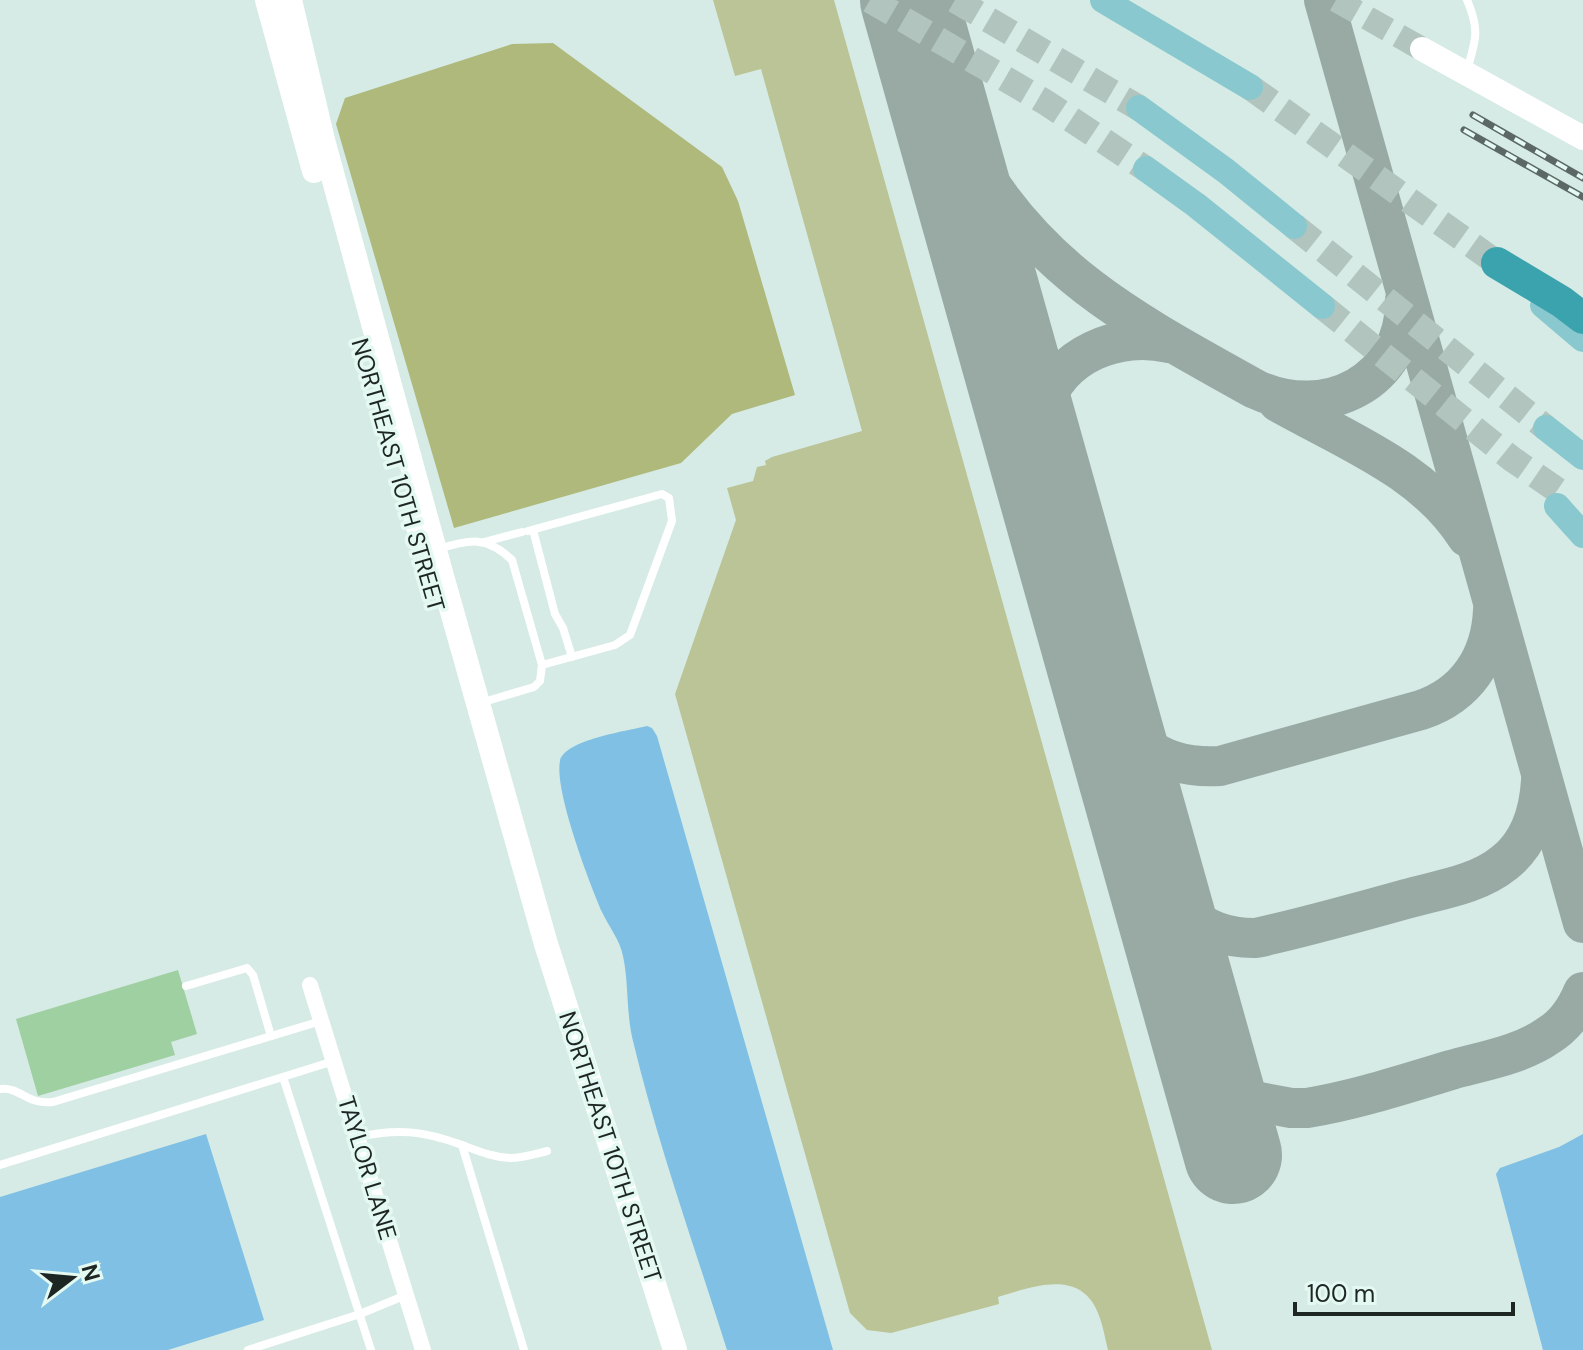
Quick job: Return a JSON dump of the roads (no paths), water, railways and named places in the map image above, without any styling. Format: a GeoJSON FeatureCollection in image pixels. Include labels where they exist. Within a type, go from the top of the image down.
{"type":"FeatureCollection","features":[{"type":"Feature","properties":{"kind":"highway"},"geometry":{"type":"LineString","coordinates":[[1497,263],[1583,318]]}},
{"type":"Feature","properties":{"kind":"main road"},"geometry":{"type":"LineString","coordinates":[[1103,0],[1250,87]]}},
{"type":"Feature","properties":{"kind":"main road"},"geometry":{"type":"LineString","coordinates":[[1139,108],[1226,171],[1294,226]]}},
{"type":"Feature","properties":{"kind":"main road"},"geometry":{"type":"LineString","coordinates":[[1146,169],[1322,306]]}},
{"type":"Feature","properties":{"kind":"main road"},"geometry":{"type":"LineString","coordinates":[[1497,263],[1583,339]]}},
{"type":"Feature","properties":{"kind":"main road"},"geometry":{"type":"LineString","coordinates":[[1546,428],[1583,457]]}},
{"type":"Feature","properties":{"kind":"main road"},"geometry":{"type":"LineString","coordinates":[[1569,505],[1583,535]]}},
{"type":"Feature","properties":{"kind":"street","name":"NORTHEAST 10TH STREET"},"geometry":{"type":"LineString","coordinates":[[267,0],[435,551],[546,944],[675,1350]]}},
{"type":"Feature","properties":{"kind":"street","name":"NORTHEAST 10TH STREET"},"geometry":{"type":"LineString","coordinates":[[290,0],[335,215],[411,523],[501,824],[546,944]]}},
{"type":"Feature","properties":{"kind":"street"},"geometry":{"type":"LineString","coordinates":[[1422,49],[1583,138]]}},
{"type":"Feature","properties":{"kind":"street"},"geometry":{"type":"LineString","coordinates":[[411,523],[426,547],[435,551]]}},
{"type":"Feature","properties":{"kind":"street","name":"TAYLOR LANE"},"geometry":{"type":"LineString","coordinates":[[310,985],[423,1350]]}},
{"type":"Feature","properties":{"kind":"lane"},"geometry":{"type":"LineString","coordinates":[[1466,75],[1478,34],[1467,0]]}},
{"type":"Feature","properties":{"kind":"lane"},"geometry":{"type":"LineString","coordinates":[[484,542],[662,494],[669,498],[672,521],[630,635],[615,645],[542,665]]}},
{"type":"Feature","properties":{"kind":"lane"},"geometry":{"type":"LineString","coordinates":[[528,531],[572,657]]}},
{"type":"Feature","properties":{"kind":"lane"},"geometry":{"type":"LineString","coordinates":[[435,551],[471,540],[502,550],[512,560],[542,665],[540,681],[534,687],[478,704]]}},
{"type":"Feature","properties":{"kind":"lane"},"geometry":{"type":"LineString","coordinates":[[186,986],[247,968],[253,975],[271,1036]]}},
{"type":"Feature","properties":{"kind":"lane"},"geometry":{"type":"LineString","coordinates":[[0,1089],[15,1091],[33,1102],[53,1102],[321,1021]]}},
{"type":"Feature","properties":{"kind":"lane"},"geometry":{"type":"LineString","coordinates":[[0,1165],[334,1061]]}},
{"type":"Feature","properties":{"kind":"lane"},"geometry":{"type":"LineString","coordinates":[[283,1077],[371,1350]]}},
{"type":"Feature","properties":{"kind":"lane"},"geometry":{"type":"LineString","coordinates":[[358,1137],[387,1130],[412,1131],[480,1153],[512,1158],[547,1151]]}},
{"type":"Feature","properties":{"kind":"lane"},"geometry":{"type":"LineString","coordinates":[[462,1145],[524,1350]]}},
{"type":"Feature","properties":{"kind":"lane"},"geometry":{"type":"LineString","coordinates":[[248,1350],[360,1314],[406,1295]]}},
{"type":"Feature","properties":{"kind":"water"},"geometry":{"type":"Polygon","coordinates":[[[647,726],[657,736],[833,1350],[727,1350],[654,1119],[631,1030],[622,950],[602,912],[581,859],[567,814],[560,775],[560,761],[572,747],[647,726]]]}},
{"type":"Feature","properties":{"kind":"water"},"geometry":{"type":"Polygon","coordinates":[[[206,1134],[264,1320],[168,1350],[0,1350],[0,1197],[206,1134]]]}},
{"type":"Feature","properties":{"kind":"water"},"geometry":{"type":"Polygon","coordinates":[[[1583,1134],[1583,1350],[1543,1350],[1496,1174],[1500,1168],[1559,1147],[1583,1134]]]}},
{"type":"Feature","properties":{"kind":"tunnel"},"geometry":{"type":"LineString","coordinates":[[870,0],[1045,102],[1146,169]]}},
{"type":"Feature","properties":{"kind":"tunnel"},"geometry":{"type":"LineString","coordinates":[[955,0],[1139,108]]}},
{"type":"Feature","properties":{"kind":"tunnel"},"geometry":{"type":"LineString","coordinates":[[1336,0],[1422,49]]}},
{"type":"Feature","properties":{"kind":"tunnel"},"geometry":{"type":"LineString","coordinates":[[1250,87],[1497,263]]}},
{"type":"Feature","properties":{"kind":"tunnel"},"geometry":{"type":"LineString","coordinates":[[1294,226],[1546,428]]}},
{"type":"Feature","properties":{"kind":"tunnel"},"geometry":{"type":"LineString","coordinates":[[1322,306],[1512,459],[1567,497]]}},
{"type":"Feature","properties":{"kind":"railway"},"geometry":{"type":"LineString","coordinates":[[1473,115],[1583,178]]}},
{"type":"Feature","properties":{"kind":"railway"},"geometry":{"type":"LineString","coordinates":[[1464,130],[1583,197]]}}]}
